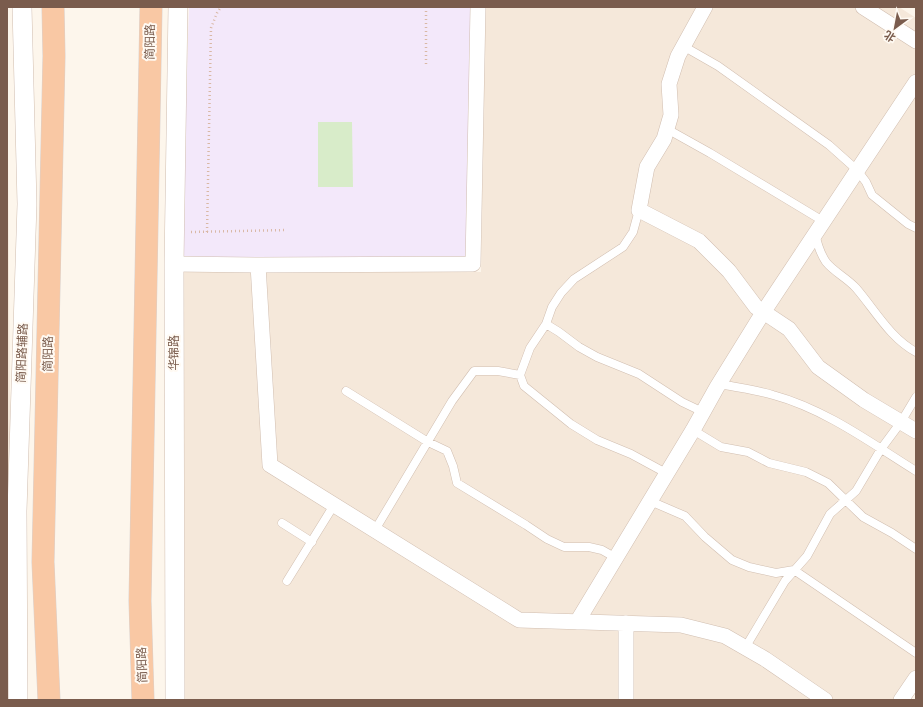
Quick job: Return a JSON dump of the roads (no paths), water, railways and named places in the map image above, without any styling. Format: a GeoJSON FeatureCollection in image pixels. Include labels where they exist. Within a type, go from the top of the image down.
{"type":"FeatureCollection","features":[{"type":"Feature","properties":{"kind":"highway","name":"简阳路"},"geometry":{"type":"LineString","coordinates":[[49,697],[43,562],[54,56],[53,7]]}},
{"type":"Feature","properties":{"kind":"highway","name":"简阳路"},"geometry":{"type":"LineString","coordinates":[[143,700],[140,601],[151,7]]}},
{"type":"Feature","properties":{"kind":"street","name":"简阳路辅路"},"geometry":{"type":"LineString","coordinates":[[18,700],[17,511],[27,204],[22,7]]}},
{"type":"Feature","properties":{"kind":"street","name":"华锦路"},"geometry":{"type":"LineString","coordinates":[[175,700],[174,232],[178,7]]}},
{"type":"Feature","properties":{"kind":"street"},"geometry":{"type":"LineString","coordinates":[[174,264],[473,264],[478,7]]}},
{"type":"Feature","properties":{"kind":"street"},"geometry":{"type":"LineString","coordinates":[[705,7],[678,56],[668,84],[671,116],[664,139],[647,167],[639,210],[699,241],[729,271],[756,307],[789,329],[818,367],[864,400],[916,431]]}},
{"type":"Feature","properties":{"kind":"street"},"geometry":{"type":"LineString","coordinates":[[863,7],[916,41]]}},
{"type":"Feature","properties":{"kind":"street"},"geometry":{"type":"LineString","coordinates":[[577,622],[693,430],[717,387],[764,312],[916,82]]}},
{"type":"Feature","properties":{"kind":"street"},"geometry":{"type":"LineString","coordinates":[[258,265],[270,465],[519,620],[681,625],[725,636],[765,660],[825,700]]}},
{"type":"Feature","properties":{"kind":"street"},"geometry":{"type":"LineString","coordinates":[[626,623],[626,700]]}},
{"type":"Feature","properties":{"kind":"street"},"geometry":{"type":"LineString","coordinates":[[901,700],[916,678]]}},
{"type":"Feature","properties":{"kind":"lane"},"geometry":{"type":"LineString","coordinates":[[683,46],[718,66],[829,145],[857,170],[866,182],[872,195],[902,219],[916,228]]}},
{"type":"Feature","properties":{"kind":"lane"},"geometry":{"type":"LineString","coordinates":[[667,129],[710,153],[819,227],[818,247],[826,262],[855,288],[887,328],[908,348],[916,352]]}},
{"type":"Feature","properties":{"kind":"lane"},"geometry":{"type":"LineString","coordinates":[[639,210],[633,232],[623,247],[574,279],[560,293],[552,307],[546,324],[530,348],[520,375],[524,386],[571,424],[597,440],[632,454],[666,473]]}},
{"type":"Feature","properties":{"kind":"lane"},"geometry":{"type":"LineString","coordinates":[[546,324],[597,357],[639,374],[682,402],[703,412]]}},
{"type":"Feature","properties":{"kind":"lane"},"geometry":{"type":"LineString","coordinates":[[375,530],[452,402],[474,371],[498,371],[520,375]]}},
{"type":"Feature","properties":{"kind":"lane"},"geometry":{"type":"LineString","coordinates":[[717,387],[724,385],[773,395],[807,407],[841,425],[916,471]]}},
{"type":"Feature","properties":{"kind":"lane"},"geometry":{"type":"LineString","coordinates":[[346,391],[428,442],[447,451],[453,466],[457,483],[469,491],[488,501],[547,539],[564,547],[589,547],[602,550],[616,558]]}},
{"type":"Feature","properties":{"kind":"lane"},"geometry":{"type":"LineString","coordinates":[[745,648],[776,596],[794,570],[807,556],[830,514],[856,490],[880,450],[901,422],[916,397]]}},
{"type":"Feature","properties":{"kind":"lane"},"geometry":{"type":"LineString","coordinates":[[693,430],[721,448],[748,452],[769,463],[806,472],[828,483],[863,517],[892,533],[916,550]]}},
{"type":"Feature","properties":{"kind":"lane"},"geometry":{"type":"LineString","coordinates":[[650,501],[685,516],[732,560],[749,567],[776,573],[794,570],[916,653]]}},
{"type":"Feature","properties":{"kind":"lane"},"geometry":{"type":"LineString","coordinates":[[287,581],[334,505]]}},
{"type":"Feature","properties":{"kind":"lane"},"geometry":{"type":"LineString","coordinates":[[282,523],[312,542]]}}]}
